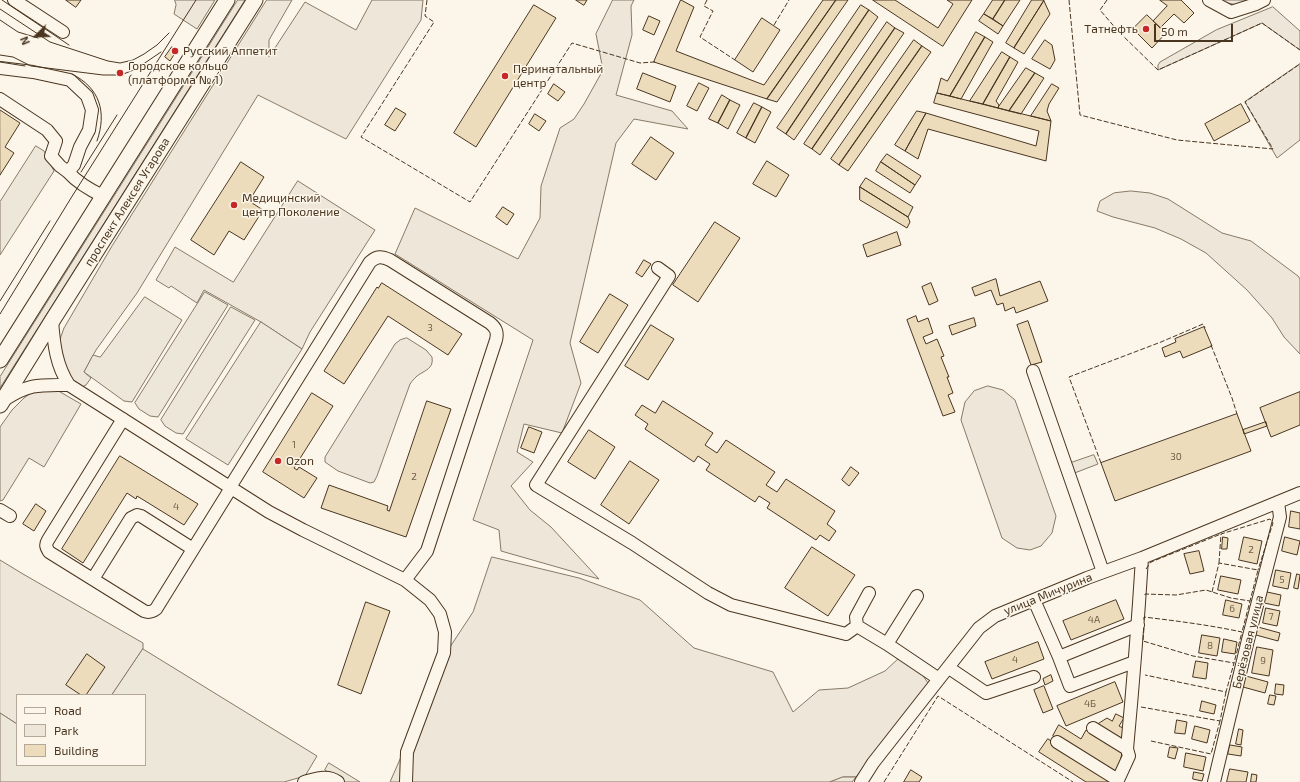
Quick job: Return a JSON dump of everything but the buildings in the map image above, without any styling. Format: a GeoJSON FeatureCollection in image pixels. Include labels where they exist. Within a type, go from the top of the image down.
{"type":"FeatureCollection","features":[{"type":"Feature","properties":{"kind":"main road","name":"проспект Алексея Угарова"},"geometry":{"type":"LineString","coordinates":[[0,360],[227,0]]}},
{"type":"Feature","properties":{"kind":"main road","name":"проспект Алексея Угарова"},"geometry":{"type":"LineString","coordinates":[[1,403],[255,0]]}},
{"type":"Feature","properties":{"kind":"street"},"geometry":{"type":"LineString","coordinates":[[14,0],[62,32]]}},
{"type":"Feature","properties":{"kind":"street"},"geometry":{"type":"LineString","coordinates":[[1209,0],[1232,12],[1264,0]]}},
{"type":"Feature","properties":{"kind":"street"},"geometry":{"type":"LineString","coordinates":[[0,68],[33,72],[70,80],[87,96],[92,110],[89,130],[80,147],[74,165],[68,172]]}},
{"type":"Feature","properties":{"kind":"street"},"geometry":{"type":"LineString","coordinates":[[0,99],[48,130],[56,141],[49,157],[68,172],[74,179],[88,189],[103,196]]}},
{"type":"Feature","properties":{"kind":"street"},"geometry":{"type":"LineString","coordinates":[[123,419],[46,544],[49,552],[149,613],[156,609],[370,262],[381,256],[390,260],[490,323],[497,332],[496,340],[427,551],[405,580]]}},
{"type":"Feature","properties":{"kind":"street"},"geometry":{"type":"LineString","coordinates":[[658,268],[669,276],[536,485],[731,606],[846,634],[857,626]]}},
{"type":"Feature","properties":{"kind":"street"},"geometry":{"type":"LineString","coordinates":[[52,321],[57,360],[62,374],[69,385],[269,512],[405,580],[430,600],[440,614],[445,632],[444,653],[407,752],[406,782]]}},
{"type":"Feature","properties":{"kind":"street"},"geometry":{"type":"LineString","coordinates":[[1033,371],[1103,572]]}},
{"type":"Feature","properties":{"kind":"street"},"geometry":{"type":"LineString","coordinates":[[1,403],[15,393],[29,387],[40,385],[69,385]]}},
{"type":"Feature","properties":{"kind":"street","name":"улица Мичурина"},"geometry":{"type":"LineString","coordinates":[[861,782],[873,763],[979,628],[995,616],[1300,493]]}},
{"type":"Feature","properties":{"kind":"street","name":"Берёзовая улица"},"geometry":{"type":"LineString","coordinates":[[1214,782],[1248,640],[1280,517],[1278,502]]}},
{"type":"Feature","properties":{"kind":"street"},"geometry":{"type":"LineString","coordinates":[[93,579],[131,518],[134,516],[141,516],[193,549]]}},
{"type":"Feature","properties":{"kind":"street"},"geometry":{"type":"LineString","coordinates":[[1057,742],[1118,780],[1129,756],[1127,749],[1138,625],[1142,558]]}},
{"type":"Feature","properties":{"kind":"street"},"geometry":{"type":"LineString","coordinates":[[857,626],[856,617],[869,593]]}},
{"type":"Feature","properties":{"kind":"street"},"geometry":{"type":"LineString","coordinates":[[887,644],[917,596]]}},
{"type":"Feature","properties":{"kind":"street"},"geometry":{"type":"LineString","coordinates":[[1034,600],[1070,686],[1134,662]]}},
{"type":"Feature","properties":{"kind":"street"},"geometry":{"type":"LineString","coordinates":[[1058,657],[1138,625]]}},
{"type":"Feature","properties":{"kind":"street"},"geometry":{"type":"LineString","coordinates":[[857,626],[940,679]]}},
{"type":"Feature","properties":{"kind":"street"},"geometry":{"type":"LineString","coordinates":[[949,668],[986,693],[1034,677]]}},
{"type":"Feature","properties":{"kind":"street"},"geometry":{"type":"LineString","coordinates":[[1093,728],[1127,749]]}},
{"type":"Feature","properties":{"kind":"street"},"geometry":{"type":"LineString","coordinates":[[304,782],[325,777],[338,782]]}},
{"type":"Feature","properties":{"kind":"green space"},"geometry":{"type":"Polygon","coordinates":[[[175,0],[215,0],[197,29],[174,14],[176,5],[175,0]]]}},
{"type":"Feature","properties":{"kind":"green space"},"geometry":{"type":"Polygon","coordinates":[[[238,0],[245,0],[0,388],[0,377],[238,0]]]}},
{"type":"Feature","properties":{"kind":"green space"},"geometry":{"type":"Polygon","coordinates":[[[267,0],[292,0],[269,40],[269,57],[305,2],[356,30],[372,0],[423,0],[421,20],[346,139],[258,95],[137,293],[96,350],[84,372],[91,378],[86,385],[82,387],[76,385],[67,373],[59,342],[64,328],[112,246],[267,0]]]}},
{"type":"Feature","properties":{"kind":"green space"},"geometry":{"type":"Polygon","coordinates":[[[613,0],[634,0],[631,6],[632,35],[616,95],[672,111],[688,129],[634,119],[616,143],[570,343],[581,383],[562,433],[524,424],[517,452],[533,462],[511,486],[530,510],[551,527],[599,579],[501,551],[499,530],[473,520],[533,340],[395,254],[415,208],[518,259],[540,218],[541,186],[560,128],[574,119],[603,70],[596,34],[613,0]]]}},
{"type":"Feature","properties":{"kind":"green space"},"geometry":{"type":"Polygon","coordinates":[[[1221,0],[1246,0],[1237,5],[1223,2],[1221,0]]]}},
{"type":"Feature","properties":{"kind":"green space"},"geometry":{"type":"Polygon","coordinates":[[[1273,7],[1300,31],[1300,50],[1262,23],[1158,70],[1158,65],[1160,62],[1216,30],[1273,7]]]}},
{"type":"Feature","properties":{"kind":"green space"},"geometry":{"type":"Polygon","coordinates":[[[1300,64],[1300,140],[1277,158],[1245,102],[1300,64]]]}},
{"type":"Feature","properties":{"kind":"green space"},"geometry":{"type":"Polygon","coordinates":[[[298,181],[375,230],[310,332],[302,349],[261,322],[204,290],[197,303],[171,286],[169,288],[156,280],[175,247],[233,282],[298,181]]]}},
{"type":"Feature","properties":{"kind":"green space"},"geometry":{"type":"Polygon","coordinates":[[[1131,191],[1150,193],[1168,199],[1222,233],[1251,241],[1298,276],[1300,279],[1300,354],[1284,337],[1272,318],[1247,290],[1206,253],[1181,239],[1155,228],[1113,217],[1097,211],[1100,201],[1114,193],[1131,191]]]}},
{"type":"Feature","properties":{"kind":"green space"},"geometry":{"type":"Polygon","coordinates":[[[407,338],[426,350],[432,357],[432,364],[428,369],[417,376],[410,384],[374,482],[370,483],[338,471],[325,462],[325,457],[395,344],[400,340],[407,338]]]}},
{"type":"Feature","properties":{"kind":"green space"},"geometry":{"type":"Polygon","coordinates":[[[988,386],[1003,390],[1015,400],[1056,516],[1052,533],[1041,546],[1030,550],[1017,548],[1002,538],[961,420],[965,402],[974,391],[988,386]]]}},
{"type":"Feature","properties":{"kind":"green space"},"geometry":{"type":"Polygon","coordinates":[[[55,389],[81,404],[44,467],[29,458],[3,500],[0,501],[0,427],[12,410],[35,390],[55,389]]]}},
{"type":"Feature","properties":{"kind":"green space"},"geometry":{"type":"Polygon","coordinates":[[[492,557],[579,578],[640,600],[694,648],[773,672],[793,712],[819,690],[848,688],[885,671],[900,657],[919,670],[928,683],[923,692],[856,777],[843,777],[830,782],[390,782],[448,650],[473,612],[492,557]]]}},
{"type":"Feature","properties":{"kind":"green space"},"geometry":{"type":"Polygon","coordinates":[[[0,560],[143,643],[143,649],[113,694],[16,694],[16,723],[0,713],[0,560]]]}},
{"type":"Feature","properties":{"kind":"shaded area"},"geometry":{"type":"Polygon","coordinates":[[[36,146],[44,151],[54,171],[0,255],[0,202],[36,146]]]}},
{"type":"Feature","properties":{"kind":"shaded area"},"geometry":{"type":"Polygon","coordinates":[[[205,292],[228,305],[158,417],[150,416],[139,409],[135,403],[205,292]]]}},
{"type":"Feature","properties":{"kind":"shaded area"},"geometry":{"type":"Polygon","coordinates":[[[145,297],[182,320],[132,402],[124,401],[84,372],[93,355],[100,357],[145,297]]]}},
{"type":"Feature","properties":{"kind":"shaded area"},"geometry":{"type":"Polygon","coordinates":[[[231,307],[255,320],[183,434],[176,433],[165,426],[161,420],[231,307]]]}},
{"type":"Feature","properties":{"kind":"shaded area"},"geometry":{"type":"Polygon","coordinates":[[[261,322],[302,349],[228,465],[186,439],[261,322]]]}},
{"type":"Feature","properties":{"kind":"shaded area"},"geometry":{"type":"Polygon","coordinates":[[[1094,455],[1098,464],[1072,474],[1068,464],[1094,455]]]}},
{"type":"Feature","properties":{"kind":"shaded area"},"geometry":{"type":"Polygon","coordinates":[[[143,649],[317,756],[305,776],[284,782],[0,782],[0,713],[16,723],[16,766],[146,766],[146,694],[113,694],[143,649]]]}},
{"type":"Feature","properties":{"kind":"shaded area"},"geometry":{"type":"Polygon","coordinates":[[[329,763],[360,782],[344,782],[325,770],[329,763]]]}},
{"type":"Feature","properties":{"kind":"shaded area"},"geometry":{"type":"Polygon","coordinates":[[[843,777],[856,777],[852,782],[830,782],[843,777]]]}},
{"type":"Feature","properties":{"kind":"tram line"},"geometry":{"type":"LineString","coordinates":[[2,0],[69,45]]}},
{"type":"Feature","properties":{"kind":"tram line"},"geometry":{"type":"LineString","coordinates":[[0,314],[196,0]]}},
{"type":"Feature","properties":{"kind":"tram line"},"geometry":{"type":"LineString","coordinates":[[0,9],[50,42],[108,61],[120,63],[133,60],[144,54],[157,45],[169,33]]}},
{"type":"Feature","properties":{"kind":"tram line"},"geometry":{"type":"LineString","coordinates":[[0,20],[18,32],[38,38]]}},
{"type":"Feature","properties":{"kind":"tram line"},"geometry":{"type":"LineString","coordinates":[[0,55],[13,57],[31,66],[103,75],[121,75],[136,69],[161,52]]}},
{"type":"Feature","properties":{"kind":"tram line"},"geometry":{"type":"LineString","coordinates":[[0,62],[25,66]]}},
{"type":"Feature","properties":{"kind":"tram line"},"geometry":{"type":"LineString","coordinates":[[72,74],[89,86],[99,102],[101,120],[97,141]]}},
{"type":"Feature","properties":{"kind":"tram line"},"geometry":{"type":"LineString","coordinates":[[81,172],[117,115]]}},
{"type":"Feature","properties":{"kind":"tram line"},"geometry":{"type":"LineString","coordinates":[[0,301],[50,221]]}},
{"type":"Feature","properties":{"kind":"fence"},"geometry":{"type":"LineString","coordinates":[[427,0],[425,16],[434,22],[361,137],[470,202],[572,43],[640,63],[655,61]]}},
{"type":"Feature","properties":{"kind":"fence"},"geometry":{"type":"LineString","coordinates":[[707,0],[704,6],[713,11],[700,37],[735,60]]}},
{"type":"Feature","properties":{"kind":"fence"},"geometry":{"type":"LineString","coordinates":[[774,25],[789,0]]}},
{"type":"Feature","properties":{"kind":"fence"},"geometry":{"type":"LineString","coordinates":[[1069,0],[1080,115],[1177,140],[1273,149],[1245,102],[1300,64]]}},
{"type":"Feature","properties":{"kind":"fence"},"geometry":{"type":"LineString","coordinates":[[1107,0],[1100,10],[1118,31],[1158,70],[1262,23],[1300,50]]}},
{"type":"Feature","properties":{"kind":"fence"},"geometry":{"type":"LineString","coordinates":[[1101,463],[1069,377],[1161,342],[1203,324],[1205,328]]}},
{"type":"Feature","properties":{"kind":"fence"},"geometry":{"type":"LineString","coordinates":[[1211,345],[1237,414]]}},
{"type":"Feature","properties":{"kind":"fence"},"geometry":{"type":"LineString","coordinates":[[1219,563],[1221,534],[1270,519],[1273,523],[1258,570]]}},
{"type":"Feature","properties":{"kind":"fence"},"geometry":{"type":"LineString","coordinates":[[1146,569],[1151,562],[1221,534]]}},
{"type":"Feature","properties":{"kind":"fence"},"geometry":{"type":"LineString","coordinates":[[1212,592],[1219,563],[1258,570],[1250,601]]}},
{"type":"Feature","properties":{"kind":"fence"},"geometry":{"type":"LineString","coordinates":[[1145,595],[1176,595],[1206,590],[1231,598],[1250,601],[1242,632]]}},
{"type":"Feature","properties":{"kind":"fence"},"geometry":{"type":"LineString","coordinates":[[1144,620],[1144,617],[1205,625],[1242,632],[1234,663]]}},
{"type":"Feature","properties":{"kind":"fence"},"geometry":{"type":"LineString","coordinates":[[1144,628],[1143,641],[1193,656],[1234,663],[1226,692],[1145,675]]}},
{"type":"Feature","properties":{"kind":"fence"},"geometry":{"type":"LineString","coordinates":[[1141,707],[1220,721],[1226,692]]}},
{"type":"Feature","properties":{"kind":"fence"},"geometry":{"type":"LineString","coordinates":[[884,782],[938,696],[1073,782]]}},
{"type":"Feature","properties":{"kind":"fence"},"geometry":{"type":"LineString","coordinates":[[1151,741],[1211,754],[1220,721]]}},
{"type":"Feature","properties":{"kind":"place","name":"Татнефть"},"geometry":{"type":"Point","coordinates":[1146,29]}},
{"type":"Feature","properties":{"kind":"place","name":"Русский Аппетит"},"geometry":{"type":"Point","coordinates":[175,51]}},
{"type":"Feature","properties":{"kind":"place","name":"Городское кольцо (платформа № 1)"},"geometry":{"type":"Point","coordinates":[120,73]}},
{"type":"Feature","properties":{"kind":"place","name":"Перинатальный центр"},"geometry":{"type":"Point","coordinates":[505,76]}},
{"type":"Feature","properties":{"kind":"place","name":"Медицинский центр Поколение"},"geometry":{"type":"Point","coordinates":[234,205]}},
{"type":"Feature","properties":{"kind":"place","name":"Ozon"},"geometry":{"type":"Point","coordinates":[278,461]}}]}
